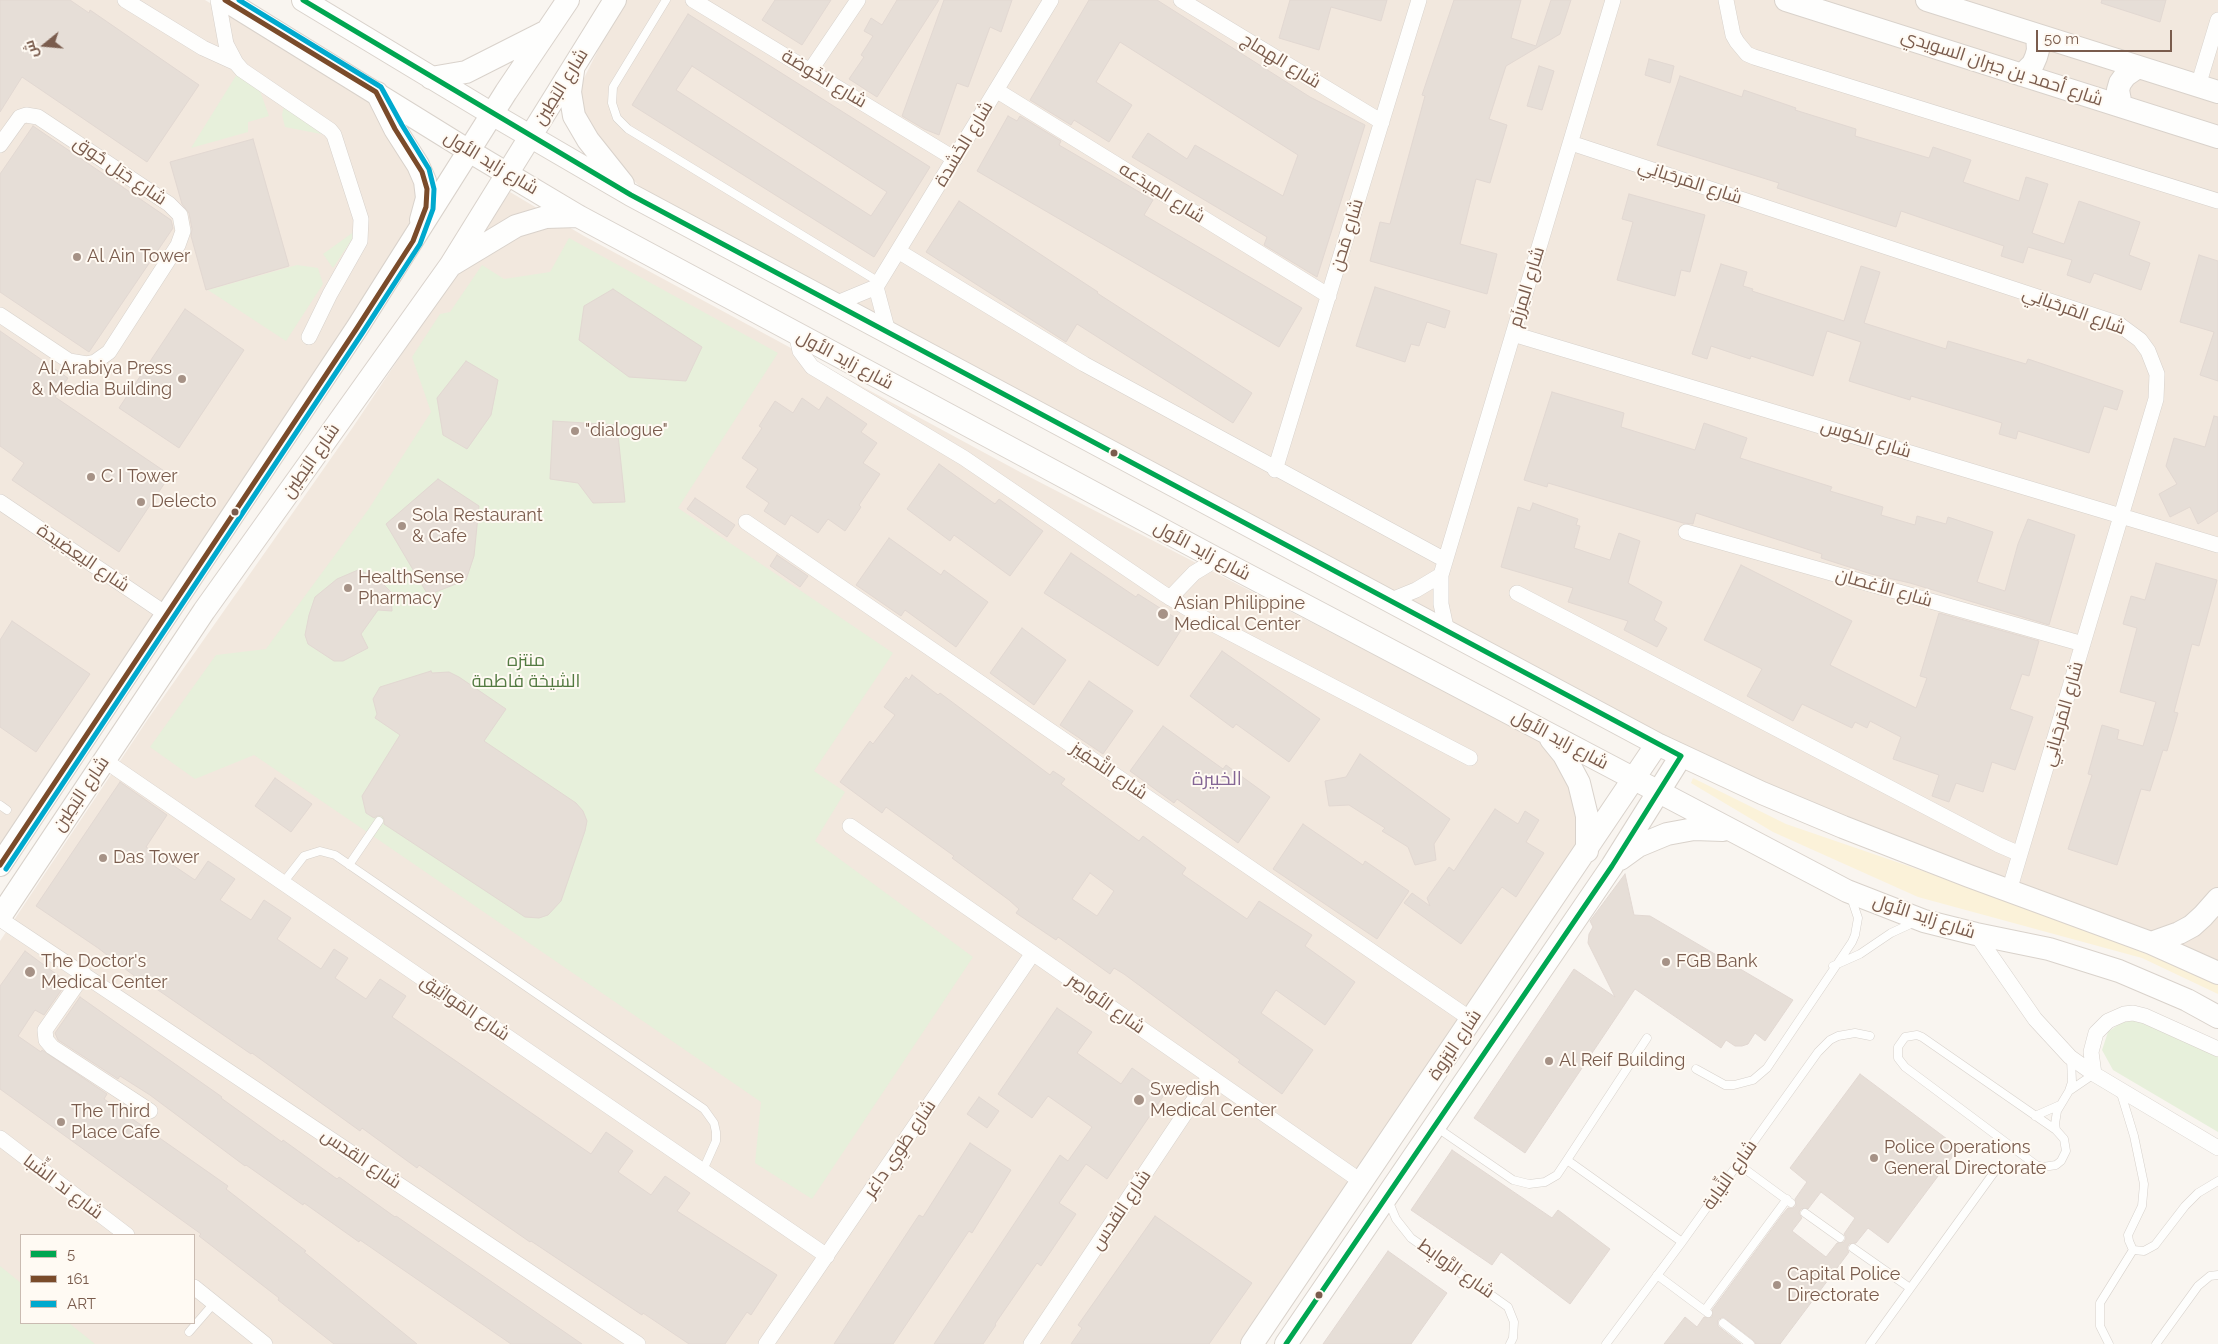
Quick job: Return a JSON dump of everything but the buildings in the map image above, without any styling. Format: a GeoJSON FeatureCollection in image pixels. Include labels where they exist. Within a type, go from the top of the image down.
{"type":"FeatureCollection","features":[{"type":"Feature","properties":{"kind":"main road","name":"شارع زايد الأول"},"geometry":{"type":"LineString","coordinates":[[225,0],[578,216],[1217,559],[1847,891],[1924,921],[2084,959],[2128,974],[2187,1000],[2218,1017]]}},
{"type":"Feature","properties":{"kind":"main road"},"geometry":{"type":"LineString","coordinates":[[303,0],[492,114],[632,195],[1657,744],[1843,827],[2151,943],[2218,974]]}},
{"type":"Feature","properties":{"kind":"main road","name":"شارع البَطِين"},"geometry":{"type":"LineString","coordinates":[[0,865],[413,241],[492,114],[568,0]]}},
{"type":"Feature","properties":{"kind":"main road","name":"شارع البَطِين"},"geometry":{"type":"LineString","coordinates":[[0,918],[204,611],[450,266],[615,0]]}},
{"type":"Feature","properties":{"kind":"main road","name":"شارع أحمد بن جبران السويدي"},"geometry":{"type":"LineString","coordinates":[[1786,0],[2218,137]]}},
{"type":"Feature","properties":{"kind":"main road"},"geometry":{"type":"LineString","coordinates":[[1927,0],[2208,89]]}},
{"type":"Feature","properties":{"kind":"main road"},"geometry":{"type":"LineString","coordinates":[[432,78],[466,72],[550,29]]}},
{"type":"Feature","properties":{"kind":"main road"},"geometry":{"type":"LineString","coordinates":[[2022,75],[2033,64],[2036,57],[2038,50],[2037,35]]}},
{"type":"Feature","properties":{"kind":"main road"},"geometry":{"type":"LineString","coordinates":[[574,66],[570,92],[574,116],[588,140],[632,195]]}},
{"type":"Feature","properties":{"kind":"main road"},"geometry":{"type":"LineString","coordinates":[[2121,106],[2118,90],[2120,83],[2124,76],[2138,67]]}},
{"type":"Feature","properties":{"kind":"main road"},"geometry":{"type":"LineString","coordinates":[[376,92],[425,181],[426,207],[413,241]]}},
{"type":"Feature","properties":{"kind":"main road"},"geometry":{"type":"LineString","coordinates":[[450,266],[516,226],[546,217],[578,216]]}},
{"type":"Feature","properties":{"kind":"main road"},"geometry":{"type":"LineString","coordinates":[[1543,731],[1564,755],[1579,784],[1587,816],[1587,850]]}},
{"type":"Feature","properties":{"kind":"main road","name":"شارع اليَزوة"},"geometry":{"type":"LineString","coordinates":[[1252,1344],[1657,744]]}},
{"type":"Feature","properties":{"kind":"main road","name":"شارع اليَزوة"},"geometry":{"type":"LineString","coordinates":[[1286,1344],[1612,866],[1682,756]]}},
{"type":"Feature","properties":{"kind":"main road"},"geometry":{"type":"LineString","coordinates":[[1612,866],[1638,846],[1667,834],[1709,829],[1736,832]]}},
{"type":"Feature","properties":{"kind":"main road"},"geometry":{"type":"LineString","coordinates":[[2151,943],[2192,926],[2218,899]]}},
{"type":"Feature","properties":{"kind":"main road"},"geometry":{"type":"LineString","coordinates":[[2187,1000],[2218,998]]}},
{"type":"Feature","properties":{"kind":"street"},"geometry":{"type":"LineString","coordinates":[[125,0],[203,48],[236,63]]}},
{"type":"Feature","properties":{"kind":"street"},"geometry":{"type":"LineString","coordinates":[[218,0],[226,44],[242,70],[330,130],[334,135],[362,219],[360,241],[330,294],[309,338]]}},
{"type":"Feature","properties":{"kind":"street","name":"شارع الخَوضة"},"geometry":{"type":"LineString","coordinates":[[693,0],[955,158]]}},
{"type":"Feature","properties":{"kind":"street"},"geometry":{"type":"LineString","coordinates":[[810,71],[858,0]]}},
{"type":"Feature","properties":{"kind":"street","name":"شارع الخَشدة"},"geometry":{"type":"LineString","coordinates":[[878,285],[1051,0]]}},
{"type":"Feature","properties":{"kind":"street","name":"شارع الهِماج"},"geometry":{"type":"LineString","coordinates":[[1181,0],[1382,122]]}},
{"type":"Feature","properties":{"kind":"street","name":"شارع مَحن"},"geometry":{"type":"LineString","coordinates":[[1275,470],[1419,0]]}},
{"type":"Feature","properties":{"kind":"street","name":"شارع المِرزَم"},"geometry":{"type":"LineString","coordinates":[[1447,632],[1441,604],[1443,568],[1613,0]]}},
{"type":"Feature","properties":{"kind":"street"},"geometry":{"type":"LineString","coordinates":[[1726,0],[1733,35],[1747,54],[1754,57],[2216,198]]}},
{"type":"Feature","properties":{"kind":"street"},"geometry":{"type":"LineString","coordinates":[[2208,89],[2218,20]]}},
{"type":"Feature","properties":{"kind":"street","name":"شارع المِيدَعه"},"geometry":{"type":"LineString","coordinates":[[996,90],[1329,296]]}},
{"type":"Feature","properties":{"kind":"street","name":"شارع جَبَل حُوق"},"geometry":{"type":"LineString","coordinates":[[0,145],[20,118],[32,115],[38,117],[169,204],[180,216],[183,231],[178,245],[109,352],[95,362],[87,364],[69,362],[0,315]]}},
{"type":"Feature","properties":{"kind":"street","name":"شارع المَرحَبانِي"},"geometry":{"type":"LineString","coordinates":[[1571,142],[2117,323],[2130,330],[2148,351],[2155,368],[2158,387],[2156,399],[2009,891]]}},
{"type":"Feature","properties":{"kind":"street"},"geometry":{"type":"LineString","coordinates":[[898,251],[1084,364],[1275,470],[1443,568],[1416,590],[1389,600]]}},
{"type":"Feature","properties":{"kind":"street"},"geometry":{"type":"LineString","coordinates":[[835,304],[878,285],[888,332]]}},
{"type":"Feature","properties":{"kind":"street"},"geometry":{"type":"LineString","coordinates":[[796,333],[800,352],[812,367],[964,458],[1170,598],[1215,625],[1470,758]]}},
{"type":"Feature","properties":{"kind":"street","name":"شارع الكوس"},"geometry":{"type":"LineString","coordinates":[[1513,334],[2218,546]]}},
{"type":"Feature","properties":{"kind":"street","name":"شارع اليعِضِيدة"},"geometry":{"type":"LineString","coordinates":[[0,502],[166,614]]}},
{"type":"Feature","properties":{"kind":"street","name":"شارع التَّحفِيز"},"geometry":{"type":"LineString","coordinates":[[746,522],[1472,1020]]}},
{"type":"Feature","properties":{"kind":"street","name":"شارع الأغصان"},"geometry":{"type":"LineString","coordinates":[[1686,532],[2083,644]]}},
{"type":"Feature","properties":{"kind":"street"},"geometry":{"type":"LineString","coordinates":[[1170,598],[1194,573],[1217,559]]}},
{"type":"Feature","properties":{"kind":"street"},"geometry":{"type":"LineString","coordinates":[[1517,593],[2020,854]]}},
{"type":"Feature","properties":{"kind":"street","name":"شارع المَواثِيق"},"geometry":{"type":"LineString","coordinates":[[104,760],[827,1256]]}},
{"type":"Feature","properties":{"kind":"street","name":"شارع الأواصِر"},"geometry":{"type":"LineString","coordinates":[[850,826],[1362,1182]]}},
{"type":"Feature","properties":{"kind":"street","name":"شارع القدس"},"geometry":{"type":"LineString","coordinates":[[0,918],[638,1344]]}},
{"type":"Feature","properties":{"kind":"street"},"geometry":{"type":"LineString","coordinates":[[1976,934],[2035,1019],[2070,1057],[2120,1090],[2218,1148]]}},
{"type":"Feature","properties":{"kind":"street","name":"شارع طَوِي داغِر"},"geometry":{"type":"LineString","coordinates":[[766,1344],[1033,953]]}},
{"type":"Feature","properties":{"kind":"street"},"geometry":{"type":"LineString","coordinates":[[84,974],[45,1030],[46,1040],[52,1047],[150,1111]]}},
{"type":"Feature","properties":{"kind":"street"},"geometry":{"type":"LineString","coordinates":[[2094,1074],[2091,1052],[2096,1034],[2108,1021],[2124,1014],[2133,1013],[2145,1016],[2218,1049]]}},
{"type":"Feature","properties":{"kind":"street","name":"شارع القدس"},"geometry":{"type":"LineString","coordinates":[[1031,1344],[1210,1076]]}},
{"type":"Feature","properties":{"kind":"street","name":"شارع ند الشِّبا"},"geometry":{"type":"LineString","coordinates":[[0,1138],[125,1234]]}},
{"type":"Feature","properties":{"kind":"street"},"geometry":{"type":"LineString","coordinates":[[195,1288],[265,1344]]}},
{"type":"Feature","properties":{"kind":"lane"},"geometry":{"type":"LineString","coordinates":[[666,0],[613,87],[612,103],[617,118],[628,129],[878,285]]}},
{"type":"Feature","properties":{"kind":"lane"},"geometry":{"type":"LineString","coordinates":[[0,805],[7,810]]}},
{"type":"Feature","properties":{"kind":"lane"},"geometry":{"type":"LineString","coordinates":[[349,865],[379,821]]}},
{"type":"Feature","properties":{"kind":"lane"},"geometry":{"type":"LineString","coordinates":[[283,882],[298,861],[312,852],[328,852],[349,865],[704,1109],[714,1123],[716,1132],[713,1149],[703,1170]]}},
{"type":"Feature","properties":{"kind":"lane"},"geometry":{"type":"LineString","coordinates":[[1696,1069],[1725,1085],[1744,1084],[1761,1075],[1852,942],[1857,927],[1856,908],[1847,891]]}},
{"type":"Feature","properties":{"kind":"lane"},"geometry":{"type":"LineString","coordinates":[[1834,966],[1860,954],[1891,933],[1914,922],[1924,921]]}},
{"type":"Feature","properties":{"kind":"lane","name":"شارع النِّيابة"},"geometry":{"type":"LineString","coordinates":[[1606,1344],[1825,1044],[1838,1036],[1846,1034],[1870,1036]]}},
{"type":"Feature","properties":{"kind":"lane"},"geometry":{"type":"LineString","coordinates":[[1911,1035],[1922,1037],[2056,1130],[2064,1139],[2066,1151],[2064,1156],[2061,1161],[2049,1168],[2036,1165],[1905,1067],[1898,1058],[1897,1052],[1901,1042],[1911,1035]]}},
{"type":"Feature","properties":{"kind":"lane"},"geometry":{"type":"LineString","coordinates":[[1435,1126],[1513,1180],[1521,1183],[1537,1184],[1552,1179],[1567,1160],[1647,1038]]}},
{"type":"Feature","properties":{"kind":"lane"},"geometry":{"type":"LineString","coordinates":[[2056,1130],[2055,1117],[2069,1091],[2072,1074],[2070,1057]]}},
{"type":"Feature","properties":{"kind":"lane"},"geometry":{"type":"LineString","coordinates":[[2069,1091],[2094,1074]]}},
{"type":"Feature","properties":{"kind":"lane"},"geometry":{"type":"LineString","coordinates":[[2120,1090],[2134,1136],[2144,1184],[2142,1206],[2128,1236],[2128,1241],[2133,1250]]}},
{"type":"Feature","properties":{"kind":"lane"},"geometry":{"type":"LineString","coordinates":[[2036,1116],[2060,1105]]}},
{"type":"Feature","properties":{"kind":"lane"},"geometry":{"type":"LineString","coordinates":[[1567,1160],[1682,1242]]}},
{"type":"Feature","properties":{"kind":"lane"},"geometry":{"type":"LineString","coordinates":[[1657,1275],[1706,1311],[1789,1201],[1738,1164]]}},
{"type":"Feature","properties":{"kind":"lane"},"geometry":{"type":"LineString","coordinates":[[1870,1344],[1995,1171]]}},
{"type":"Feature","properties":{"kind":"lane"},"geometry":{"type":"LineString","coordinates":[[2133,1250],[2144,1251],[2155,1246],[2185,1206],[2198,1193],[2218,1181]]}},
{"type":"Feature","properties":{"kind":"lane","name":"شارع الرَّوابِط"},"geometry":{"type":"LineString","coordinates":[[1387,1196],[1396,1219],[1411,1238],[1508,1307],[1514,1322],[1513,1338],[1510,1344]]}},
{"type":"Feature","properties":{"kind":"lane"},"geometry":{"type":"LineString","coordinates":[[1805,1213],[1840,1238]]}},
{"type":"Feature","properties":{"kind":"lane"},"geometry":{"type":"LineString","coordinates":[[1853,1248],[1910,1288]]}},
{"type":"Feature","properties":{"kind":"lane"},"geometry":{"type":"LineString","coordinates":[[2109,1344],[2100,1326],[2100,1303],[2133,1250]]}},
{"type":"Feature","properties":{"kind":"lane"},"geometry":{"type":"LineString","coordinates":[[2156,1344],[2198,1286],[2210,1276],[2218,1275]]}},
{"type":"Feature","properties":{"kind":"lane"},"geometry":{"type":"LineString","coordinates":[[190,1332],[215,1302]]}},
{"type":"Feature","properties":{"kind":"lane"},"geometry":{"type":"LineString","coordinates":[[1723,1324],[1750,1344]]}},
{"type":"Feature","properties":{"kind":"shaded area"},"geometry":{"type":"Polygon","coordinates":[[[0,0],[205,0],[375,102],[416,173],[419,210],[387,263],[0,847],[0,0]]]}},
{"type":"Feature","properties":{"kind":"shaded area"},"geometry":{"type":"Polygon","coordinates":[[[627,0],[2218,0],[2218,963],[1766,784],[1618,714],[641,188],[601,147],[575,96],[603,40],[627,0]]]}},
{"type":"Feature","properties":{"kind":"shaded area"},"geometry":{"type":"Polygon","coordinates":[[[510,192],[584,236],[1020,472],[1549,745],[1565,767],[1581,841],[1240,1344],[0,1344],[0,941],[148,719],[353,427],[510,192]]]}},
{"type":"Feature","properties":{"kind":"green space"},"geometry":{"type":"Polygon","coordinates":[[[237,74],[260,91],[269,116],[248,122],[248,132],[191,148],[237,74]]]}},
{"type":"Feature","properties":{"kind":"green space"},"geometry":{"type":"Polygon","coordinates":[[[284,106],[322,129],[321,134],[285,127],[282,115],[284,106]]]}},
{"type":"Feature","properties":{"kind":"green space"},"geometry":{"type":"Polygon","coordinates":[[[355,231],[356,233],[333,268],[323,254],[355,231]]]}},
{"type":"Feature","properties":{"kind":"green space","name":"منتزه الشيخة فاطمة"},"geometry":{"type":"Polygon","coordinates":[[[569,238],[778,353],[678,508],[893,653],[814,771],[845,792],[815,841],[973,957],[812,1199],[755,1163],[761,1102],[370,834],[254,755],[195,779],[150,747],[216,655],[266,649],[368,510],[431,412],[412,357],[440,314],[450,312],[482,265],[504,279],[550,272],[569,238]]]}},
{"type":"Feature","properties":{"kind":"green space"},"geometry":{"type":"Polygon","coordinates":[[[297,265],[318,268],[323,284],[286,341],[208,290],[297,265]]]}},
{"type":"Feature","properties":{"kind":"green space"},"geometry":{"type":"Polygon","coordinates":[[[2140,1019],[2218,1056],[2218,1132],[2113,1070],[2102,1050],[2108,1032],[2122,1022],[2140,1019]]]}},
{"type":"Feature","properties":{"kind":"green space"},"geometry":{"type":"Polygon","coordinates":[[[0,1266],[20,1282],[20,1324],[70,1324],[95,1344],[0,1344],[0,1266]]]}},
{"type":"Feature","properties":{"kind":"sand"},"geometry":{"type":"Polygon","coordinates":[[[1693,778],[1786,824],[2022,905],[2218,982],[2218,994],[2142,958],[1918,897],[1773,832],[1691,783],[1693,778]]]}},
{"type":"Feature","properties":{"kind":"transit line","name":"161"},"geometry":{"type":"LineString","coordinates":[[0,865],[357,328],[413,241],[426,207],[427,189],[422,172],[395,129],[376,92],[225,0]]}},
{"type":"Feature","properties":{"kind":"transit line","name":"ART"},"geometry":{"type":"LineString","coordinates":[[6,869],[420,244],[433,209],[434,189],[429,169],[381,87],[239,0]]}},
{"type":"Feature","properties":{"kind":"transit line","name":"5"},"geometry":{"type":"LineString","coordinates":[[303,0],[631,195],[1681,756],[1612,866],[1286,1344]]}},
{"type":"Feature","properties":{"kind":"place","name":"Al Ain Tower"},"geometry":{"type":"Point","coordinates":[77,257]}},
{"type":"Feature","properties":{"kind":"place","name":"Al Arabiya Press & Media Building"},"geometry":{"type":"Point","coordinates":[182,379]}},
{"type":"Feature","properties":{"kind":"place","name":"\"dialogue\""},"geometry":{"type":"Point","coordinates":[575,431]}},
{"type":"Feature","properties":{"kind":"place","name":"C I Tower"},"geometry":{"type":"Point","coordinates":[91,477]}},
{"type":"Feature","properties":{"kind":"place","name":"Delecto"},"geometry":{"type":"Point","coordinates":[141,502]}},
{"type":"Feature","properties":{"kind":"place","name":"Sola Restaurant & Cafe"},"geometry":{"type":"Point","coordinates":[402,526]}},
{"type":"Feature","properties":{"kind":"place","name":"HealthSense Pharmacy"},"geometry":{"type":"Point","coordinates":[348,588]}},
{"type":"Feature","properties":{"kind":"place","name":"Asian Philippine Medical Center"},"geometry":{"type":"Point","coordinates":[1163,614]}},
{"type":"Feature","properties":{"kind":"place","name":"Das Tower"},"geometry":{"type":"Point","coordinates":[103,858]}},
{"type":"Feature","properties":{"kind":"place","name":"FGB Bank"},"geometry":{"type":"Point","coordinates":[1666,962]}},
{"type":"Feature","properties":{"kind":"place","name":"The Doctor's Medical Center"},"geometry":{"type":"Point","coordinates":[30,972]}},
{"type":"Feature","properties":{"kind":"place","name":"Al Reif Building"},"geometry":{"type":"Point","coordinates":[1549,1061]}},
{"type":"Feature","properties":{"kind":"place","name":"Swedish Medical Center"},"geometry":{"type":"Point","coordinates":[1139,1100]}},
{"type":"Feature","properties":{"kind":"place","name":"The Third Place Cafe"},"geometry":{"type":"Point","coordinates":[61,1122]}},
{"type":"Feature","properties":{"kind":"place","name":"Police Operations General Directorate"},"geometry":{"type":"Point","coordinates":[1874,1158]}},
{"type":"Feature","properties":{"kind":"place","name":"Capital Police Directorate"},"geometry":{"type":"Point","coordinates":[1777,1285]}},
{"type":"Feature","properties":{"kind":"district","name":"الخبيرة"},"geometry":{"type":"Point","coordinates":[1217,779]}}]}
